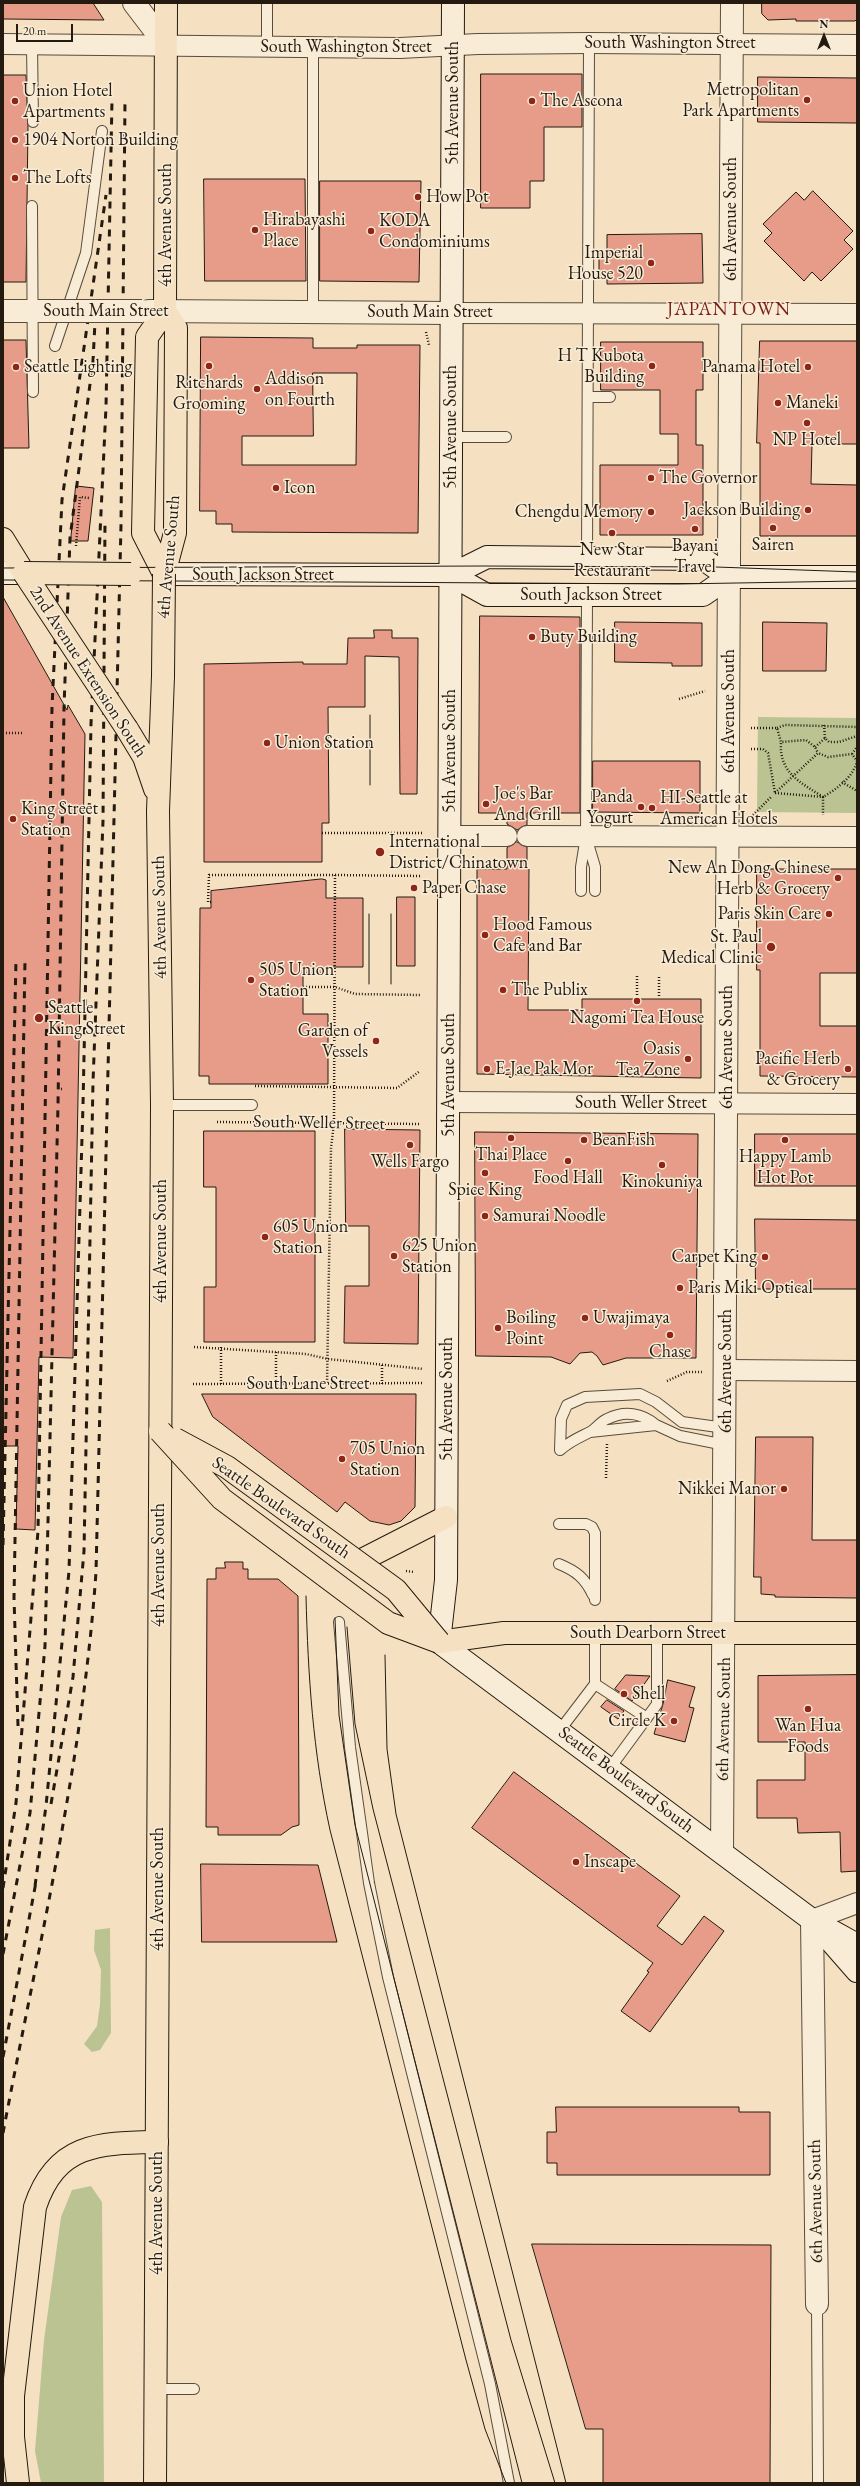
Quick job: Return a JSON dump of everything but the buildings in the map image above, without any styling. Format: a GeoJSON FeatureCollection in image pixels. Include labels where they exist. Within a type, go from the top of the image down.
{"type":"FeatureCollection","features":[{"type":"Feature","properties":{"kind":"main road"},"geometry":{"type":"LineString","coordinates":[[134,3],[166,45]]}},
{"type":"Feature","properties":{"kind":"main road","name":"4th Avenue South"},"geometry":{"type":"LineString","coordinates":[[155,2483],[162,1105],[158,811],[164,574],[175,533],[176,328],[165,311],[166,3]]}},
{"type":"Feature","properties":{"kind":"main road","name":"5th Avenue South"},"geometry":{"type":"LineString","coordinates":[[439,1642],[446,1580],[453,3]]}},
{"type":"Feature","properties":{"kind":"main road","name":"6th Avenue South"},"geometry":{"type":"LineString","coordinates":[[722,1852],[725,1633],[731,314],[730,44],[732,3]]}},
{"type":"Feature","properties":{"kind":"main road","name":"South Main Street"},"geometry":{"type":"LineString","coordinates":[[3,310],[452,313]]}},
{"type":"Feature","properties":{"kind":"main road"},"geometry":{"type":"LineString","coordinates":[[164,574],[143,533],[147,336],[165,311]]}},
{"type":"Feature","properties":{"kind":"main road","name":"2nd Avenue Extension South"},"geometry":{"type":"LineString","coordinates":[[3,539],[14,574],[135,741],[151,775],[158,811]]}},
{"type":"Feature","properties":{"kind":"main road","name":"South Jackson Street"},"geometry":{"type":"LineString","coordinates":[[14,574],[451,575],[487,557],[703,559],[729,577],[703,595],[487,595],[451,575]]}},
{"type":"Feature","properties":{"kind":"main road"},"geometry":{"type":"LineString","coordinates":[[729,577],[857,577]]}},
{"type":"Feature","properties":{"kind":"main road","name":"Seattle Boulevard South"},"geometry":{"type":"LineString","coordinates":[[160,1431],[227,1467],[396,1590],[439,1642],[560,1730],[812,1920]]}},
{"type":"Feature","properties":{"kind":"main road","name":"Seattle Boulevard South"},"geometry":{"type":"LineString","coordinates":[[160,1431],[222,1499],[388,1623],[439,1642]]}},
{"type":"Feature","properties":{"kind":"main road"},"geometry":{"type":"LineString","coordinates":[[358,1562],[446,1518]]}},
{"type":"Feature","properties":{"kind":"main road","name":"South Dearborn Street"},"geometry":{"type":"LineString","coordinates":[[439,1642],[504,1633],[857,1633]]}},
{"type":"Feature","properties":{"kind":"main road"},"geometry":{"type":"LineString","coordinates":[[812,1920],[857,1944]]}},
{"type":"Feature","properties":{"kind":"main road"},"geometry":{"type":"LineString","coordinates":[[812,1920],[857,1971]]}},
{"type":"Feature","properties":{"kind":"main road","name":"6th Avenue South"},"geometry":{"type":"LineString","coordinates":[[812,1920],[817,2304]]}},
{"type":"Feature","properties":{"kind":"main road"},"geometry":{"type":"LineString","coordinates":[[18,2483],[13,2437],[13,2396],[35,2207],[46,2182],[64,2162],[88,2148],[115,2143],[157,2142]]}},
{"type":"Feature","properties":{"kind":"street","name":"South Washington Street"},"geometry":{"type":"LineString","coordinates":[[3,44],[422,48],[589,42],[857,44]]}},
{"type":"Feature","properties":{"kind":"street","name":"South Main Street"},"geometry":{"type":"LineString","coordinates":[[452,313],[857,314]]}},
{"type":"Feature","properties":{"kind":"street"},"geometry":{"type":"LineString","coordinates":[[450,836],[507,836]]}},
{"type":"Feature","properties":{"kind":"street"},"geometry":{"type":"LineString","coordinates":[[527,836],[857,838]]}},
{"type":"Feature","properties":{"kind":"street","name":"South Weller Street"},"geometry":{"type":"LineString","coordinates":[[448,1102],[857,1104]]}},
{"type":"Feature","properties":{"kind":"street"},"geometry":{"type":"LineString","coordinates":[[726,1370],[857,1371]]}},
{"type":"Feature","properties":{"kind":"street"},"geometry":{"type":"LineString","coordinates":[[812,1920],[857,1903]]}},
{"type":"Feature","properties":{"kind":"lane"},"geometry":{"type":"LineString","coordinates":[[267,3],[267,47]]}},
{"type":"Feature","properties":{"kind":"lane"},"geometry":{"type":"LineString","coordinates":[[587,558],[589,42]]}},
{"type":"Feature","properties":{"kind":"lane"},"geometry":{"type":"LineString","coordinates":[[32,44],[33,122]]}},
{"type":"Feature","properties":{"kind":"lane"},"geometry":{"type":"LineString","coordinates":[[313,312],[314,48]]}},
{"type":"Feature","properties":{"kind":"lane"},"geometry":{"type":"LineString","coordinates":[[54,346],[86,253],[102,131]]}},
{"type":"Feature","properties":{"kind":"lane"},"geometry":{"type":"LineString","coordinates":[[32,206],[38,311],[33,392]]}},
{"type":"Feature","properties":{"kind":"lane"},"geometry":{"type":"LineString","coordinates":[[588,397],[610,397]]}},
{"type":"Feature","properties":{"kind":"lane"},"geometry":{"type":"LineString","coordinates":[[451,437],[506,437]]}},
{"type":"Feature","properties":{"kind":"lane"},"geometry":{"type":"LineString","coordinates":[[581,891],[581,867],[586,836],[587,595]]}},
{"type":"Feature","properties":{"kind":"lane"},"geometry":{"type":"LineString","coordinates":[[586,836],[595,867],[595,891]]}},
{"type":"Feature","properties":{"kind":"lane","name":"South Weller Street"},"geometry":{"type":"LineString","coordinates":[[162,1105],[252,1105]]}},
{"type":"Feature","properties":{"kind":"lane"},"geometry":{"type":"LineString","coordinates":[[656,1426],[590,1432],[570,1440],[560,1450],[561,1420],[567,1405],[585,1397],[640,1394],[656,1402],[682,1422],[725,1437]]}},
{"type":"Feature","properties":{"kind":"lane"},"geometry":{"type":"LineString","coordinates":[[590,1432],[607,1418],[635,1413],[647,1418],[656,1426],[680,1436],[725,1437]]}},
{"type":"Feature","properties":{"kind":"lane"},"geometry":{"type":"LineString","coordinates":[[559,1524],[586,1524],[592,1527],[595,1533],[595,1600],[588,1584],[575,1571],[559,1564]]}},
{"type":"Feature","properties":{"kind":"lane"},"geometry":{"type":"LineString","coordinates":[[339,1622],[350,1747],[369,1883],[392,1992],[490,2384],[510,2483]]}},
{"type":"Feature","properties":{"kind":"lane"},"geometry":{"type":"LineString","coordinates":[[560,1730],[595,1684],[595,1633]]}},
{"type":"Feature","properties":{"kind":"lane"},"geometry":{"type":"LineString","coordinates":[[610,1768],[657,1704],[657,1633]]}},
{"type":"Feature","properties":{"kind":"lane"},"geometry":{"type":"LineString","coordinates":[[595,1684],[647,1718]]}},
{"type":"Feature","properties":{"kind":"lane","name":"6th Avenue South"},"geometry":{"type":"LineString","coordinates":[[817,2304],[818,2483]]}},
{"type":"Feature","properties":{"kind":"lane"},"geometry":{"type":"LineString","coordinates":[[156,2389],[194,2389]]}},
{"type":"Feature","properties":{"kind":"path"},"geometry":{"type":"LineString","coordinates":[[76,546],[80,497],[90,498]]}},
{"type":"Feature","properties":{"kind":"path"},"geometry":{"type":"LineString","coordinates":[[679,699],[705,691]]}},
{"type":"Feature","properties":{"kind":"path"},"geometry":{"type":"LineString","coordinates":[[751,728],[777,728],[785,725],[857,727]]}},
{"type":"Feature","properties":{"kind":"path"},"geometry":{"type":"LineString","coordinates":[[824,725],[825,738],[829,742],[839,742],[857,736]]}},
{"type":"Feature","properties":{"kind":"path"},"geometry":{"type":"LineString","coordinates":[[777,728],[781,742],[780,753],[792,777],[823,796]]}},
{"type":"Feature","properties":{"kind":"path"},"geometry":{"type":"LineString","coordinates":[[3,733],[22,733]]}},
{"type":"Feature","properties":{"kind":"path"},"geometry":{"type":"LineString","coordinates":[[815,747],[825,738]]}},
{"type":"Feature","properties":{"kind":"path"},"geometry":{"type":"LineString","coordinates":[[781,742],[806,740],[815,747],[818,753],[828,758],[852,754],[857,747]]}},
{"type":"Feature","properties":{"kind":"path"},"geometry":{"type":"LineString","coordinates":[[751,749],[763,749],[768,753],[775,793]]}},
{"type":"Feature","properties":{"kind":"path"},"geometry":{"type":"LineString","coordinates":[[775,793],[818,753]]}},
{"type":"Feature","properties":{"kind":"path"},"geometry":{"type":"LineString","coordinates":[[775,793],[823,796],[833,791],[855,769],[857,761],[852,754]]}},
{"type":"Feature","properties":{"kind":"path"},"geometry":{"type":"LineString","coordinates":[[842,782],[857,791]]}},
{"type":"Feature","properties":{"kind":"path"},"geometry":{"type":"LineString","coordinates":[[823,796],[824,815]]}},
{"type":"Feature","properties":{"kind":"path"},"geometry":{"type":"LineString","coordinates":[[753,814],[771,797]]}},
{"type":"Feature","properties":{"kind":"path"},"geometry":{"type":"LineString","coordinates":[[322,833],[422,833]]}},
{"type":"Feature","properties":{"kind":"path"},"geometry":{"type":"LineString","coordinates":[[211,902],[208,902],[209,875],[422,876]]}},
{"type":"Feature","properties":{"kind":"path"},"geometry":{"type":"LineString","coordinates":[[327,1384],[331,1148],[334,1123],[335,875]]}},
{"type":"Feature","properties":{"kind":"path"},"geometry":{"type":"LineString","coordinates":[[637,976],[637,996]]}},
{"type":"Feature","properties":{"kind":"path"},"geometry":{"type":"LineString","coordinates":[[659,976],[659,996]]}},
{"type":"Feature","properties":{"kind":"path"},"geometry":{"type":"LineString","coordinates":[[303,987],[335,987],[355,994],[421,995]]}},
{"type":"Feature","properties":{"kind":"path","name":"South Weller Street"},"geometry":{"type":"LineString","coordinates":[[255,1086],[397,1088],[420,1071]]}},
{"type":"Feature","properties":{"kind":"path","name":"South Weller Street"},"geometry":{"type":"LineString","coordinates":[[217,1122],[420,1124]]}},
{"type":"Feature","properties":{"kind":"path","name":"South Lane Street"},"geometry":{"type":"LineString","coordinates":[[194,1347],[221,1347],[306,1354],[328,1359],[423,1369]]}},
{"type":"Feature","properties":{"kind":"path"},"geometry":{"type":"LineString","coordinates":[[221,1347],[221,1384]]}},
{"type":"Feature","properties":{"kind":"path"},"geometry":{"type":"LineString","coordinates":[[276,1352],[276,1385]]}},
{"type":"Feature","properties":{"kind":"path"},"geometry":{"type":"LineString","coordinates":[[382,1365],[382,1384]]}},
{"type":"Feature","properties":{"kind":"path"},"geometry":{"type":"LineString","coordinates":[[668,1381],[687,1372],[702,1372]]}},
{"type":"Feature","properties":{"kind":"path","name":"South Lane Street"},"geometry":{"type":"LineString","coordinates":[[193,1384],[276,1385],[423,1383]]}},
{"type":"Feature","properties":{"kind":"path"},"geometry":{"type":"LineString","coordinates":[[606,1478],[607,1439]]}},
{"type":"Feature","properties":{"kind":"path"},"geometry":{"type":"LineString","coordinates":[[402,1568],[414,1572]]}},
{"type":"Feature","properties":{"kind":"green space"},"geometry":{"type":"Polygon","coordinates":[[[758,717],[857,718],[857,813],[757,812],[758,717]]]}},
{"type":"Feature","properties":{"kind":"green space"},"geometry":{"type":"Polygon","coordinates":[[[110,1928],[111,2033],[100,2050],[92,2052],[84,2044],[97,2026],[100,2004],[101,1970],[94,1950],[95,1930],[110,1928]]]}},
{"type":"Feature","properties":{"kind":"green space"},"geometry":{"type":"Polygon","coordinates":[[[91,2186],[102,2202],[104,2483],[41,2483],[35,2451],[44,2340],[61,2217],[72,2190],[91,2186]]]}},
{"type":"Feature","properties":{"kind":"tram line"},"geometry":{"type":"LineString","coordinates":[[3,568],[482,566],[716,567],[857,572]]}},
{"type":"Feature","properties":{"kind":"tram line"},"geometry":{"type":"LineString","coordinates":[[3,580],[677,584],[857,581]]}},
{"type":"Feature","properties":{"kind":"tram line"},"geometry":{"type":"LineString","coordinates":[[370,715],[370,785]]}},
{"type":"Feature","properties":{"kind":"tram line"},"geometry":{"type":"LineString","coordinates":[[369,914],[369,984]]}},
{"type":"Feature","properties":{"kind":"tram line"},"geometry":{"type":"LineString","coordinates":[[391,914],[391,984]]}},
{"type":"Feature","properties":{"kind":"tram line"},"geometry":{"type":"LineString","coordinates":[[306,1596],[312,1714],[319,1772],[330,1830],[466,2360],[485,2429],[506,2483]]}},
{"type":"Feature","properties":{"kind":"tram line"},"geometry":{"type":"LineString","coordinates":[[335,1618],[339,1715],[355,1825],[522,2483]]}},
{"type":"Feature","properties":{"kind":"tram line"},"geometry":{"type":"LineString","coordinates":[[347,1627],[355,1724],[373,1809],[511,2340],[555,2483]]}},
{"type":"Feature","properties":{"kind":"tram line"},"geometry":{"type":"LineString","coordinates":[[385,1655],[387,1749],[396,1814],[566,2483]]}},
{"type":"Feature","properties":{"kind":"railway"},"geometry":{"type":"LineString","coordinates":[[35,1886],[46,1806],[69,1571],[83,1105],[91,724],[106,407],[112,100]]}},
{"type":"Feature","properties":{"kind":"railway"},"geometry":{"type":"LineString","coordinates":[[3,2133],[58,1854],[70,1784],[90,1643],[96,1572],[121,525],[125,100]]}},
{"type":"Feature","properties":{"kind":"railway"},"geometry":{"type":"LineString","coordinates":[[3,1888],[16,1803],[38,1531],[52,707],[62,500],[106,195]]}},
{"type":"Feature","properties":{"kind":"railway"},"geometry":{"type":"LineString","coordinates":[[3,1954],[30,1813],[45,1646],[58,1105],[64,708],[70,538],[93,361],[96,303]]}},
{"type":"Feature","properties":{"kind":"railway"},"geometry":{"type":"LineString","coordinates":[[51,1804],[73,1677],[84,1551],[93,1082],[103,821],[105,520]]}},
{"type":"Feature","properties":{"kind":"railway"},"geometry":{"type":"LineString","coordinates":[[3,1545],[16,960]]}},
{"type":"Feature","properties":{"kind":"railway"},"geometry":{"type":"LineString","coordinates":[[18,1726],[14,1598],[25,960]]}},
{"type":"Feature","properties":{"kind":"railway"},"geometry":{"type":"LineString","coordinates":[[3,2057],[36,1882]]}},
{"type":"Feature","properties":{"kind":"place","name":"Metropolitan Park Apartments"},"geometry":{"type":"Point","coordinates":[807,100]}},
{"type":"Feature","properties":{"kind":"place","name":"Union Hotel Apartments"},"geometry":{"type":"Point","coordinates":[15,101]}},
{"type":"Feature","properties":{"kind":"place","name":"The Ascona"},"geometry":{"type":"Point","coordinates":[532,101]}},
{"type":"Feature","properties":{"kind":"place","name":"1904 Norton Building"},"geometry":{"type":"Point","coordinates":[15,140]}},
{"type":"Feature","properties":{"kind":"place","name":"The Lofts"},"geometry":{"type":"Point","coordinates":[15,178]}},
{"type":"Feature","properties":{"kind":"place","name":"How Pot"},"geometry":{"type":"Point","coordinates":[418,197]}},
{"type":"Feature","properties":{"kind":"place","name":"Hirabayashi Place"},"geometry":{"type":"Point","coordinates":[255,230]}},
{"type":"Feature","properties":{"kind":"place","name":"KODA Condominiums"},"geometry":{"type":"Point","coordinates":[371,231]}},
{"type":"Feature","properties":{"kind":"place","name":"Imperial House 520"},"geometry":{"type":"Point","coordinates":[651,263]}},
{"type":"Feature","properties":{"kind":"place","name":"Ritchards Grooming"},"geometry":{"type":"Point","coordinates":[209,366]}},
{"type":"Feature","properties":{"kind":"place","name":"H T Kubota Building"},"geometry":{"type":"Point","coordinates":[652,366]}},
{"type":"Feature","properties":{"kind":"place","name":"Seattle Lighting"},"geometry":{"type":"Point","coordinates":[16,367]}},
{"type":"Feature","properties":{"kind":"place","name":"Panama Hotel"},"geometry":{"type":"Point","coordinates":[808,367]}},
{"type":"Feature","properties":{"kind":"place","name":"Addison on Fourth"},"geometry":{"type":"Point","coordinates":[257,389]}},
{"type":"Feature","properties":{"kind":"place","name":"Maneki"},"geometry":{"type":"Point","coordinates":[778,403]}},
{"type":"Feature","properties":{"kind":"place","name":"NP Hotel"},"geometry":{"type":"Point","coordinates":[807,423]}},
{"type":"Feature","properties":{"kind":"place","name":"The Governor"},"geometry":{"type":"Point","coordinates":[651,478]}},
{"type":"Feature","properties":{"kind":"place","name":"Icon"},"geometry":{"type":"Point","coordinates":[276,488]}},
{"type":"Feature","properties":{"kind":"place","name":"Jackson Building"},"geometry":{"type":"Point","coordinates":[808,510]}},
{"type":"Feature","properties":{"kind":"place","name":"Chengdu Memory"},"geometry":{"type":"Point","coordinates":[651,512]}},
{"type":"Feature","properties":{"kind":"place","name":"Sairen"},"geometry":{"type":"Point","coordinates":[773,528]}},
{"type":"Feature","properties":{"kind":"place","name":"Bayani Travel"},"geometry":{"type":"Point","coordinates":[695,529]}},
{"type":"Feature","properties":{"kind":"place","name":"New Star Restaurant"},"geometry":{"type":"Point","coordinates":[612,533]}},
{"type":"Feature","properties":{"kind":"place","name":"Buty Building"},"geometry":{"type":"Point","coordinates":[532,637]}},
{"type":"Feature","properties":{"kind":"place","name":"Union Station"},"geometry":{"type":"Point","coordinates":[267,743]}},
{"type":"Feature","properties":{"kind":"place","name":"Joe's Bar And Grill"},"geometry":{"type":"Point","coordinates":[486,804]}},
{"type":"Feature","properties":{"kind":"place","name":"Panda Yogurt"},"geometry":{"type":"Point","coordinates":[641,807]}},
{"type":"Feature","properties":{"kind":"place","name":"HI-Seattle at American Hotels"},"geometry":{"type":"Point","coordinates":[652,808]}},
{"type":"Feature","properties":{"kind":"place","name":"King Street Station"},"geometry":{"type":"Point","coordinates":[13,819]}},
{"type":"Feature","properties":{"kind":"place","name":"International District/Chinatown"},"geometry":{"type":"Point","coordinates":[380,852]}},
{"type":"Feature","properties":{"kind":"place","name":"New An Dong Chinese Herb & Grocery"},"geometry":{"type":"Point","coordinates":[838,878]}},
{"type":"Feature","properties":{"kind":"place","name":"Paper Chase"},"geometry":{"type":"Point","coordinates":[414,888]}},
{"type":"Feature","properties":{"kind":"place","name":"Paris Skin Care"},"geometry":{"type":"Point","coordinates":[829,914]}},
{"type":"Feature","properties":{"kind":"place","name":"Hood Famous Cafe and Bar"},"geometry":{"type":"Point","coordinates":[485,935]}},
{"type":"Feature","properties":{"kind":"place","name":"St. Paul Medical Clinic"},"geometry":{"type":"Point","coordinates":[771,947]}},
{"type":"Feature","properties":{"kind":"place","name":"505 Union Station"},"geometry":{"type":"Point","coordinates":[251,980]}},
{"type":"Feature","properties":{"kind":"place","name":"The Publix"},"geometry":{"type":"Point","coordinates":[503,990]}},
{"type":"Feature","properties":{"kind":"place","name":"Nagomi Tea House"},"geometry":{"type":"Point","coordinates":[637,1001]}},
{"type":"Feature","properties":{"kind":"place","name":"Seattle King Street"},"geometry":{"type":"Point","coordinates":[39,1018]}},
{"type":"Feature","properties":{"kind":"place","name":"Garden of Vessels"},"geometry":{"type":"Point","coordinates":[376,1041]}},
{"type":"Feature","properties":{"kind":"place","name":"Oasis Tea Zone"},"geometry":{"type":"Point","coordinates":[688,1059]}},
{"type":"Feature","properties":{"kind":"place","name":"E-Jae Pak Mor"},"geometry":{"type":"Point","coordinates":[487,1069]}},
{"type":"Feature","properties":{"kind":"place","name":"Pacific Herb & Grocery"},"geometry":{"type":"Point","coordinates":[848,1069]}},
{"type":"Feature","properties":{"kind":"place","name":"Thai Place"},"geometry":{"type":"Point","coordinates":[511,1138]}},
{"type":"Feature","properties":{"kind":"place","name":"BeanFish"},"geometry":{"type":"Point","coordinates":[584,1140]}},
{"type":"Feature","properties":{"kind":"place","name":"Happy Lamb Hot Pot"},"geometry":{"type":"Point","coordinates":[785,1140]}},
{"type":"Feature","properties":{"kind":"place","name":"Wells Fargo"},"geometry":{"type":"Point","coordinates":[410,1145]}},
{"type":"Feature","properties":{"kind":"place","name":"Food Hall"},"geometry":{"type":"Point","coordinates":[568,1161]}},
{"type":"Feature","properties":{"kind":"place","name":"Kinokuniya"},"geometry":{"type":"Point","coordinates":[662,1165]}},
{"type":"Feature","properties":{"kind":"place","name":"Spice King"},"geometry":{"type":"Point","coordinates":[485,1173]}},
{"type":"Feature","properties":{"kind":"place","name":"Samurai Noodle"},"geometry":{"type":"Point","coordinates":[485,1216]}},
{"type":"Feature","properties":{"kind":"place","name":"605 Union Station"},"geometry":{"type":"Point","coordinates":[265,1237]}},
{"type":"Feature","properties":{"kind":"place","name":"625 Union Station"},"geometry":{"type":"Point","coordinates":[394,1256]}},
{"type":"Feature","properties":{"kind":"place","name":"Carpet King"},"geometry":{"type":"Point","coordinates":[765,1257]}},
{"type":"Feature","properties":{"kind":"place","name":"Paris Miki Optical"},"geometry":{"type":"Point","coordinates":[680,1288]}},
{"type":"Feature","properties":{"kind":"place","name":"Uwajimaya"},"geometry":{"type":"Point","coordinates":[585,1318]}},
{"type":"Feature","properties":{"kind":"place","name":"Boiling Point"},"geometry":{"type":"Point","coordinates":[498,1328]}},
{"type":"Feature","properties":{"kind":"place","name":"Chase"},"geometry":{"type":"Point","coordinates":[670,1335]}},
{"type":"Feature","properties":{"kind":"place","name":"705 Union Station"},"geometry":{"type":"Point","coordinates":[342,1459]}},
{"type":"Feature","properties":{"kind":"place","name":"Nikkei Manor"},"geometry":{"type":"Point","coordinates":[784,1489]}},
{"type":"Feature","properties":{"kind":"place","name":"Shell"},"geometry":{"type":"Point","coordinates":[624,1694]}},
{"type":"Feature","properties":{"kind":"place","name":"Wan Hua Foods"},"geometry":{"type":"Point","coordinates":[808,1709]}},
{"type":"Feature","properties":{"kind":"place","name":"Circle K"},"geometry":{"type":"Point","coordinates":[674,1721]}},
{"type":"Feature","properties":{"kind":"place","name":"Inscape"},"geometry":{"type":"Point","coordinates":[576,1862]}},
{"type":"Feature","properties":{"kind":"district","name":"JAPANTOWN"},"geometry":{"type":"Point","coordinates":[729,310]}}]}
